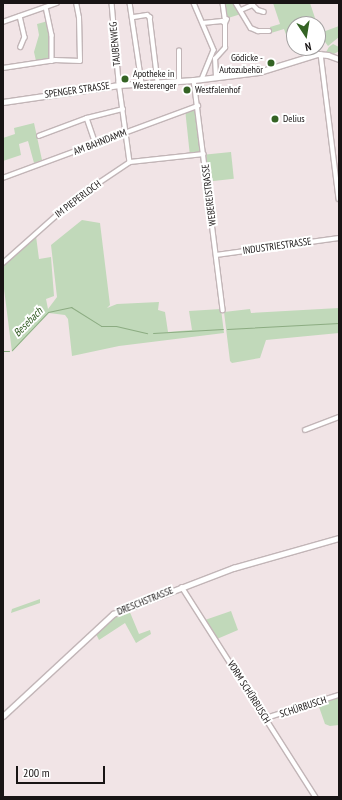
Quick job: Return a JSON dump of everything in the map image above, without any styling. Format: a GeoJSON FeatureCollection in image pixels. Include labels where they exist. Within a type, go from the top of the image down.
{"type":"FeatureCollection","features":[{"type":"Feature","properties":{"kind":"street"},"geometry":{"type":"LineString","coordinates":[[3,22],[57,3]]}},
{"type":"Feature","properties":{"kind":"street"},"geometry":{"type":"LineString","coordinates":[[3,68],[52,61],[80,61],[79,18],[76,3]]}},
{"type":"Feature","properties":{"kind":"street","name":"TAUBENWEG"},"geometry":{"type":"LineString","coordinates":[[112,3],[120,85],[130,162]]}},
{"type":"Feature","properties":{"kind":"street"},"geometry":{"type":"LineString","coordinates":[[130,3],[134,17],[142,83]]}},
{"type":"Feature","properties":{"kind":"street"},"geometry":{"type":"LineString","coordinates":[[194,3],[214,52],[199,79]]}},
{"type":"Feature","properties":{"kind":"street"},"geometry":{"type":"LineString","coordinates":[[216,77],[215,59],[225,48],[223,3]]}},
{"type":"Feature","properties":{"kind":"street"},"geometry":{"type":"LineString","coordinates":[[236,3],[251,28],[258,31],[269,31]]}},
{"type":"Feature","properties":{"kind":"street"},"geometry":{"type":"LineString","coordinates":[[241,10],[253,4],[264,12]]}},
{"type":"Feature","properties":{"kind":"street"},"geometry":{"type":"LineString","coordinates":[[46,7],[52,35],[52,61]]}},
{"type":"Feature","properties":{"kind":"street"},"geometry":{"type":"LineString","coordinates":[[134,17],[147,15],[150,17],[158,82]]}},
{"type":"Feature","properties":{"kind":"street"},"geometry":{"type":"LineString","coordinates":[[20,16],[26,37],[21,47]]}},
{"type":"Feature","properties":{"kind":"street"},"geometry":{"type":"LineString","coordinates":[[203,23],[224,21]]}},
{"type":"Feature","properties":{"kind":"street"},"geometry":{"type":"LineString","coordinates":[[179,51],[179,81]]}},
{"type":"Feature","properties":{"kind":"street"},"geometry":{"type":"LineString","coordinates":[[326,55],[338,57]]}},
{"type":"Feature","properties":{"kind":"street","name":"SPENGER STRASSE"},"geometry":{"type":"LineString","coordinates":[[3,102],[120,85],[179,81],[264,71],[310,56]]}},
{"type":"Feature","properties":{"kind":"street"},"geometry":{"type":"LineString","coordinates":[[321,56],[339,199]]}},
{"type":"Feature","properties":{"kind":"street","name":"WEBEREISTRASSE"},"geometry":{"type":"LineString","coordinates":[[199,79],[198,106],[223,310]]}},
{"type":"Feature","properties":{"kind":"street","name":"AM BAHNDAMM"},"geometry":{"type":"LineString","coordinates":[[3,178],[198,106]]}},
{"type":"Feature","properties":{"kind":"street"},"geometry":{"type":"LineString","coordinates":[[38,136],[87,118],[123,109]]}},
{"type":"Feature","properties":{"kind":"street"},"geometry":{"type":"LineString","coordinates":[[87,118],[96,144]]}},
{"type":"Feature","properties":{"kind":"street","name":"IM PIEPERLOCH"},"geometry":{"type":"LineString","coordinates":[[4,261],[75,199],[130,162],[204,154]]}},
{"type":"Feature","properties":{"kind":"street"},"geometry":{"type":"LineString","coordinates":[[334,162],[339,162]]}},
{"type":"Feature","properties":{"kind":"street","name":"INDUSTRIESTRASSE"},"geometry":{"type":"LineString","coordinates":[[216,255],[339,238]]}},
{"type":"Feature","properties":{"kind":"street"},"geometry":{"type":"LineString","coordinates":[[305,430],[339,416]]}},
{"type":"Feature","properties":{"kind":"street","name":"DRESCHSTRASSE"},"geometry":{"type":"LineString","coordinates":[[3,716],[113,614],[233,568],[339,538]]}},
{"type":"Feature","properties":{"kind":"street","name":"VORM SCHÜRBUSCH"},"geometry":{"type":"LineString","coordinates":[[182,587],[316,797]]}},
{"type":"Feature","properties":{"kind":"street","name":"SCHÜRBUSCH"},"geometry":{"type":"LineString","coordinates":[[266,718],[339,695]]}},
{"type":"Feature","properties":{"kind":"green space"},"geometry":{"type":"Polygon","coordinates":[[[224,3],[234,3],[241,14],[228,18],[224,3]]]}},
{"type":"Feature","properties":{"kind":"green space"},"geometry":{"type":"Polygon","coordinates":[[[273,3],[310,3],[314,16],[286,16],[286,35],[284,29],[271,33],[270,27],[280,24],[273,3]]]}},
{"type":"Feature","properties":{"kind":"green space"},"geometry":{"type":"Polygon","coordinates":[[[48,21],[51,36],[49,59],[36,61],[34,52],[39,35],[37,24],[48,21]]]}},
{"type":"Feature","properties":{"kind":"green space"},"geometry":{"type":"Polygon","coordinates":[[[339,26],[339,37],[328,46],[326,43],[326,31],[339,26]]]}},
{"type":"Feature","properties":{"kind":"green space"},"geometry":{"type":"Polygon","coordinates":[[[333,44],[339,47],[339,51],[334,54],[326,52],[333,44]]]}},
{"type":"Feature","properties":{"kind":"green space"},"geometry":{"type":"Polygon","coordinates":[[[197,108],[202,153],[190,154],[185,109],[197,108]]]}},
{"type":"Feature","properties":{"kind":"green space"},"geometry":{"type":"Polygon","coordinates":[[[34,123],[42,160],[34,163],[28,141],[19,144],[21,155],[3,161],[3,138],[15,134],[14,128],[34,123]]]}},
{"type":"Feature","properties":{"kind":"green space"},"geometry":{"type":"Polygon","coordinates":[[[231,152],[234,179],[209,181],[206,155],[231,152]]]}},
{"type":"Feature","properties":{"kind":"green space"},"geometry":{"type":"Polygon","coordinates":[[[82,220],[100,223],[110,305],[107,308],[117,304],[159,302],[158,310],[165,312],[168,332],[192,330],[189,311],[221,309],[224,333],[119,346],[72,356],[68,319],[65,315],[49,313],[12,352],[3,281],[3,266],[36,236],[39,259],[51,257],[54,296],[46,299],[48,309],[57,297],[51,245],[82,220]]]}},
{"type":"Feature","properties":{"kind":"green space"},"geometry":{"type":"Polygon","coordinates":[[[339,308],[339,333],[266,340],[260,358],[232,363],[230,361],[224,312],[250,309],[251,313],[339,308]]]}},
{"type":"Feature","properties":{"kind":"green space"},"geometry":{"type":"Polygon","coordinates":[[[40,599],[40,603],[11,613],[12,609],[40,599]]]}},
{"type":"Feature","properties":{"kind":"green space"},"geometry":{"type":"Polygon","coordinates":[[[129,610],[139,634],[150,630],[151,634],[136,643],[125,623],[99,640],[95,632],[115,615],[129,610]]]}},
{"type":"Feature","properties":{"kind":"green space"},"geometry":{"type":"Polygon","coordinates":[[[231,611],[238,630],[217,639],[205,620],[231,611]]]}},
{"type":"Feature","properties":{"kind":"green space"},"geometry":{"type":"Polygon","coordinates":[[[339,698],[339,725],[330,726],[325,724],[318,704],[339,698]]]}},
{"type":"Feature","properties":{"kind":"waterway","name":"Besebach"},"geometry":{"type":"LineString","coordinates":[[12,350],[48,312],[71,307],[101,326],[116,326],[147,333]]}},
{"type":"Feature","properties":{"kind":"waterway","name":"Besebach"},"geometry":{"type":"LineString","coordinates":[[227,329],[339,323]]}},
{"type":"Feature","properties":{"kind":"waterway","name":"Besebach"},"geometry":{"type":"LineString","coordinates":[[153,333],[223,329]]}},
{"type":"Feature","properties":{"kind":"waterway","name":"Besebach"},"geometry":{"type":"LineString","coordinates":[[3,351],[9,351]]}},
{"type":"Feature","properties":{"kind":"place","name":"Gödicke - Autozubehör"},"geometry":{"type":"Point","coordinates":[271,63]}},
{"type":"Feature","properties":{"kind":"place","name":"Apotheke in Westerenger"},"geometry":{"type":"Point","coordinates":[125,79]}},
{"type":"Feature","properties":{"kind":"place","name":"Westfalenhof"},"geometry":{"type":"Point","coordinates":[187,90]}},
{"type":"Feature","properties":{"kind":"place","name":"Delius"},"geometry":{"type":"Point","coordinates":[275,119]}}]}
